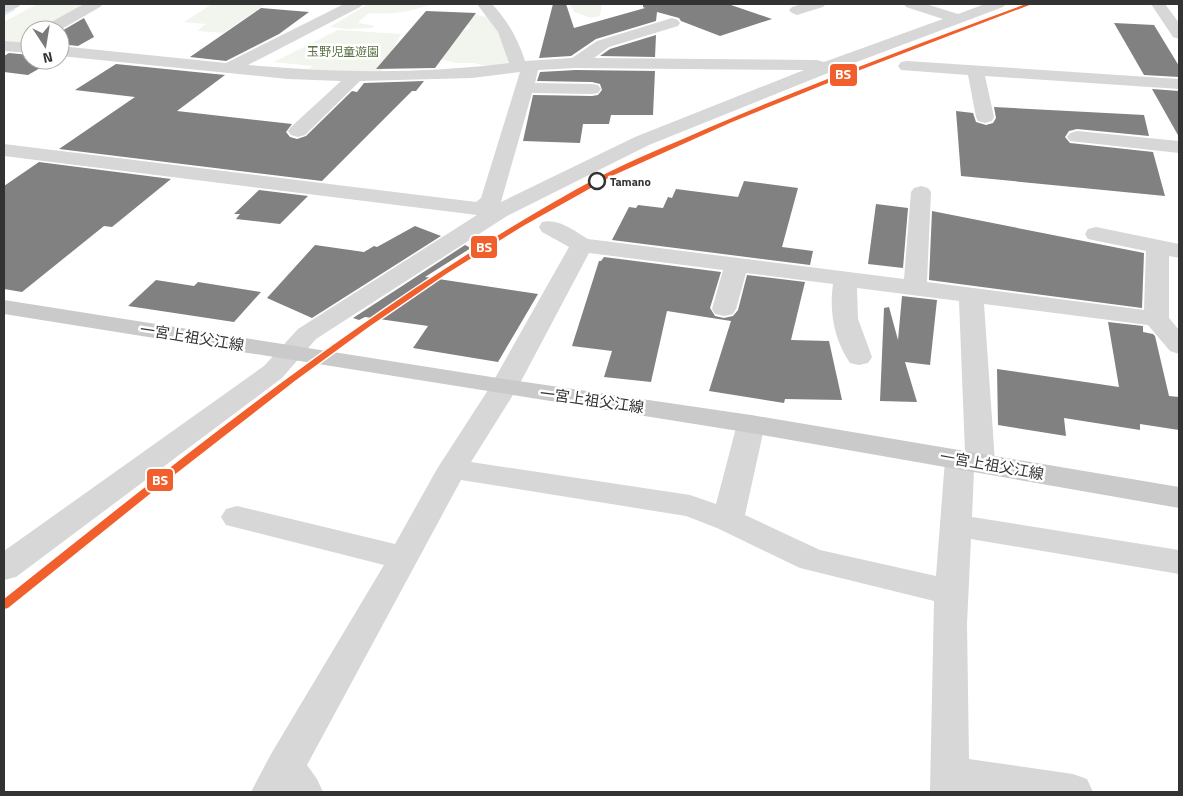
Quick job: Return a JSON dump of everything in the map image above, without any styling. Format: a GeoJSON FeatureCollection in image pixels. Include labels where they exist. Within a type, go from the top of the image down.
{"type":"FeatureCollection","features":[{"type":"Feature","properties":{"kind":"main road","name":"一宮上祖父江線"},"geometry":{"type":"LineString","coordinates":[[4,307],[504,387],[751,424],[1179,498]]}},
{"type":"Feature","properties":{"kind":"street"},"geometry":{"type":"LineString","coordinates":[[66,20],[95,4]]}},
{"type":"Feature","properties":{"kind":"street"},"geometry":{"type":"LineString","coordinates":[[324,4],[352,5]]}},
{"type":"Feature","properties":{"kind":"street"},"geometry":{"type":"LineString","coordinates":[[484,4],[501,22],[525,65],[524,88],[489,210]]}},
{"type":"Feature","properties":{"kind":"street"},"geometry":{"type":"LineString","coordinates":[[797,10],[818,4]]}},
{"type":"Feature","properties":{"kind":"street"},"geometry":{"type":"LineString","coordinates":[[911,4],[959,19]]}},
{"type":"Feature","properties":{"kind":"street"},"geometry":{"type":"LineString","coordinates":[[4,568],[273,372],[307,334],[489,210],[642,141],[832,65],[998,4]]}},
{"type":"Feature","properties":{"kind":"street"},"geometry":{"type":"LineString","coordinates":[[1158,4],[1179,34]]}},
{"type":"Feature","properties":{"kind":"street"},"geometry":{"type":"LineString","coordinates":[[226,68],[318,24],[352,5]]}},
{"type":"Feature","properties":{"kind":"street"},"geometry":{"type":"LineString","coordinates":[[576,63],[603,44],[672,23]]}},
{"type":"Feature","properties":{"kind":"street"},"geometry":{"type":"LineString","coordinates":[[70,52],[288,74],[356,76],[423,76],[472,73],[525,65],[576,63],[832,65]]}},
{"type":"Feature","properties":{"kind":"street"},"geometry":{"type":"LineString","coordinates":[[907,66],[1179,84]]}},
{"type":"Feature","properties":{"kind":"street"},"geometry":{"type":"LineString","coordinates":[[975,70],[985,117]]}},
{"type":"Feature","properties":{"kind":"street"},"geometry":{"type":"LineString","coordinates":[[298,131],[356,76]]}},
{"type":"Feature","properties":{"kind":"street"},"geometry":{"type":"LineString","coordinates":[[524,88],[592,89]]}},
{"type":"Feature","properties":{"kind":"street"},"geometry":{"type":"LineString","coordinates":[[1077,136],[1179,147]]}},
{"type":"Feature","properties":{"kind":"street"},"geometry":{"type":"LineString","coordinates":[[4,150],[489,210]]}},
{"type":"Feature","properties":{"kind":"street"},"geometry":{"type":"LineString","coordinates":[[915,287],[921,192]]}},
{"type":"Feature","properties":{"kind":"street"},"geometry":{"type":"LineString","coordinates":[[550,226],[582,245],[1156,319],[1179,346]]}},
{"type":"Feature","properties":{"kind":"street"},"geometry":{"type":"LineString","coordinates":[[1096,234],[1169,249],[1156,319]]}},
{"type":"Feature","properties":{"kind":"street"},"geometry":{"type":"LineString","coordinates":[[286,783],[452,468],[504,387],[582,245]]}},
{"type":"Feature","properties":{"kind":"street"},"geometry":{"type":"LineString","coordinates":[[724,308],[736,265]]}},
{"type":"Feature","properties":{"kind":"street"},"geometry":{"type":"LineString","coordinates":[[846,278],[842,299],[845,326],[859,357]]}},
{"type":"Feature","properties":{"kind":"street"},"geometry":{"type":"LineString","coordinates":[[971,294],[970,461],[956,525],[950,624],[950,783],[1073,792]]}},
{"type":"Feature","properties":{"kind":"street"},"geometry":{"type":"LineString","coordinates":[[728,520],[751,424]]}},
{"type":"Feature","properties":{"kind":"street"},"geometry":{"type":"LineString","coordinates":[[452,468],[690,506],[728,520],[812,560],[952,592]]}},
{"type":"Feature","properties":{"kind":"street"},"geometry":{"type":"LineString","coordinates":[[237,517],[404,558]]}},
{"type":"Feature","properties":{"kind":"street"},"geometry":{"type":"LineString","coordinates":[[956,525],[1179,562]]}},
{"type":"Feature","properties":{"kind":"green space"},"geometry":{"type":"Polygon","coordinates":[[[37,4],[91,4],[61,20],[20,20],[20,43],[17,45],[4,43],[4,22],[37,4]]]}},
{"type":"Feature","properties":{"kind":"green space"},"geometry":{"type":"Polygon","coordinates":[[[212,4],[266,4],[223,33],[197,31],[206,24],[184,22],[212,4]]]}},
{"type":"Feature","properties":{"kind":"green space"},"geometry":{"type":"Polygon","coordinates":[[[368,4],[431,4],[401,12],[386,14],[369,13],[359,23],[375,26],[372,28],[346,29],[330,27],[368,4]]]}},
{"type":"Feature","properties":{"kind":"green space"},"geometry":{"type":"Polygon","coordinates":[[[570,4],[602,4],[600,16],[591,18],[574,12],[570,4]]]}},
{"type":"Feature","properties":{"kind":"green space"},"geometry":{"type":"Polygon","coordinates":[[[473,14],[492,18],[510,62],[494,66],[475,63],[455,63],[437,58],[458,32],[469,29],[470,26],[466,23],[473,14]]]}},
{"type":"Feature","properties":{"kind":"green space","name":"玉野児童遊園"},"geometry":{"type":"Polygon","coordinates":[[[338,30],[401,34],[380,74],[307,72],[312,66],[274,62],[338,30]]]}},
{"type":"Feature","properties":{"kind":"building"},"geometry":{"type":"Polygon","coordinates":[[[553,4],[566,4],[574,28],[645,8],[643,4],[728,4],[772,19],[720,36],[681,21],[679,18],[657,12],[656,21],[596,39],[571,56],[539,58],[553,4]]]}},
{"type":"Feature","properties":{"kind":"building"},"geometry":{"type":"Polygon","coordinates":[[[261,8],[309,12],[279,34],[226,61],[190,57],[261,8]]]}},
{"type":"Feature","properties":{"kind":"building"},"geometry":{"type":"Polygon","coordinates":[[[426,11],[476,13],[435,68],[376,69],[426,11]]]}},
{"type":"Feature","properties":{"kind":"building"},"geometry":{"type":"Polygon","coordinates":[[[84,18],[94,37],[78,46],[70,45],[70,26],[84,18]]]}},
{"type":"Feature","properties":{"kind":"building"},"geometry":{"type":"Polygon","coordinates":[[[1114,23],[1154,25],[1179,66],[1179,77],[1144,75],[1114,23]]]}},
{"type":"Feature","properties":{"kind":"building"},"geometry":{"type":"Polygon","coordinates":[[[656,35],[655,57],[600,56],[610,49],[656,35]]]}},
{"type":"Feature","properties":{"kind":"building"},"geometry":{"type":"Polygon","coordinates":[[[9,53],[20,54],[20,70],[37,70],[28,75],[4,72],[4,56],[9,53]]]}},
{"type":"Feature","properties":{"kind":"building"},"geometry":{"type":"Polygon","coordinates":[[[116,64],[225,75],[177,111],[292,124],[286,132],[290,137],[297,139],[306,136],[352,91],[357,92],[364,83],[424,81],[416,91],[412,91],[322,181],[59,149],[135,97],[75,90],[116,64]]]}},
{"type":"Feature","properties":{"kind":"building"},"geometry":{"type":"Polygon","coordinates":[[[576,70],[655,71],[653,115],[611,115],[609,124],[583,124],[580,143],[523,141],[533,95],[592,96],[598,95],[602,90],[600,84],[592,82],[537,81],[540,72],[576,70]]]}},
{"type":"Feature","properties":{"kind":"building"},"geometry":{"type":"Polygon","coordinates":[[[1152,89],[1179,91],[1179,137],[1152,89]]]}},
{"type":"Feature","properties":{"kind":"building"},"geometry":{"type":"Polygon","coordinates":[[[994,107],[1144,115],[1149,136],[1077,129],[1069,131],[1065,137],[1070,143],[1153,152],[1165,196],[961,176],[956,111],[973,113],[976,122],[986,125],[993,123],[996,118],[994,107]]]}},
{"type":"Feature","properties":{"kind":"building"},"geometry":{"type":"Polygon","coordinates":[[[39,162],[171,179],[112,227],[104,226],[22,292],[4,289],[4,186],[39,162]]]}},
{"type":"Feature","properties":{"kind":"building"},"geometry":{"type":"Polygon","coordinates":[[[744,181],[798,188],[782,247],[813,251],[810,265],[612,240],[629,207],[636,208],[638,205],[663,208],[668,197],[672,198],[676,189],[738,197],[744,181]]]}},
{"type":"Feature","properties":{"kind":"building"},"geometry":{"type":"Polygon","coordinates":[[[259,190],[308,196],[280,224],[236,219],[240,214],[234,214],[259,190]]]}},
{"type":"Feature","properties":{"kind":"building"},"geometry":{"type":"Polygon","coordinates":[[[876,204],[908,208],[903,268],[868,264],[876,204]]]}},
{"type":"Feature","properties":{"kind":"building"},"geometry":{"type":"Polygon","coordinates":[[[932,211],[1144,253],[1142,308],[929,280],[932,211]]]}},
{"type":"Feature","properties":{"kind":"building"},"geometry":{"type":"Polygon","coordinates":[[[415,226],[441,236],[312,318],[267,298],[315,245],[364,252],[415,226]]]}},
{"type":"Feature","properties":{"kind":"building"},"geometry":{"type":"Polygon","coordinates":[[[465,245],[471,248],[425,277],[538,294],[498,362],[413,348],[428,326],[365,317],[359,320],[353,318],[465,245]]]}},
{"type":"Feature","properties":{"kind":"building"},"geometry":{"type":"Polygon","coordinates":[[[604,257],[721,272],[710,308],[715,316],[724,318],[733,316],[738,310],[747,275],[805,282],[791,340],[829,341],[842,400],[785,399],[784,403],[709,391],[731,321],[667,311],[651,382],[604,377],[612,351],[572,346],[599,261],[604,257]]]}},
{"type":"Feature","properties":{"kind":"building"},"geometry":{"type":"Polygon","coordinates":[[[156,280],[194,286],[198,282],[261,292],[234,322],[128,306],[156,280]]]}},
{"type":"Feature","properties":{"kind":"building"},"geometry":{"type":"Polygon","coordinates":[[[902,296],[937,300],[930,365],[905,362],[917,402],[880,401],[884,308],[889,307],[898,340],[902,296]]]}},
{"type":"Feature","properties":{"kind":"building"},"geometry":{"type":"Polygon","coordinates":[[[1108,322],[1143,326],[1143,332],[1155,336],[1169,396],[1179,397],[1179,430],[1140,424],[1140,430],[1064,418],[1066,436],[998,425],[997,369],[1119,387],[1108,322]]]}},
{"type":"Feature","properties":{"kind":"waterway"},"geometry":{"type":"LineString","coordinates":[[4,14],[13,9]]}},
{"type":"Feature","properties":{"kind":"transit line","name":"BS"},"geometry":{"type":"LineString","coordinates":[[4,605],[147,490],[293,378],[367,324],[521,224],[644,158],[858,69],[1030,4]]}},
{"type":"Feature","properties":{"kind":"place","name":"Tamano"},"geometry":{"type":"Point","coordinates":[597,181]}}]}
